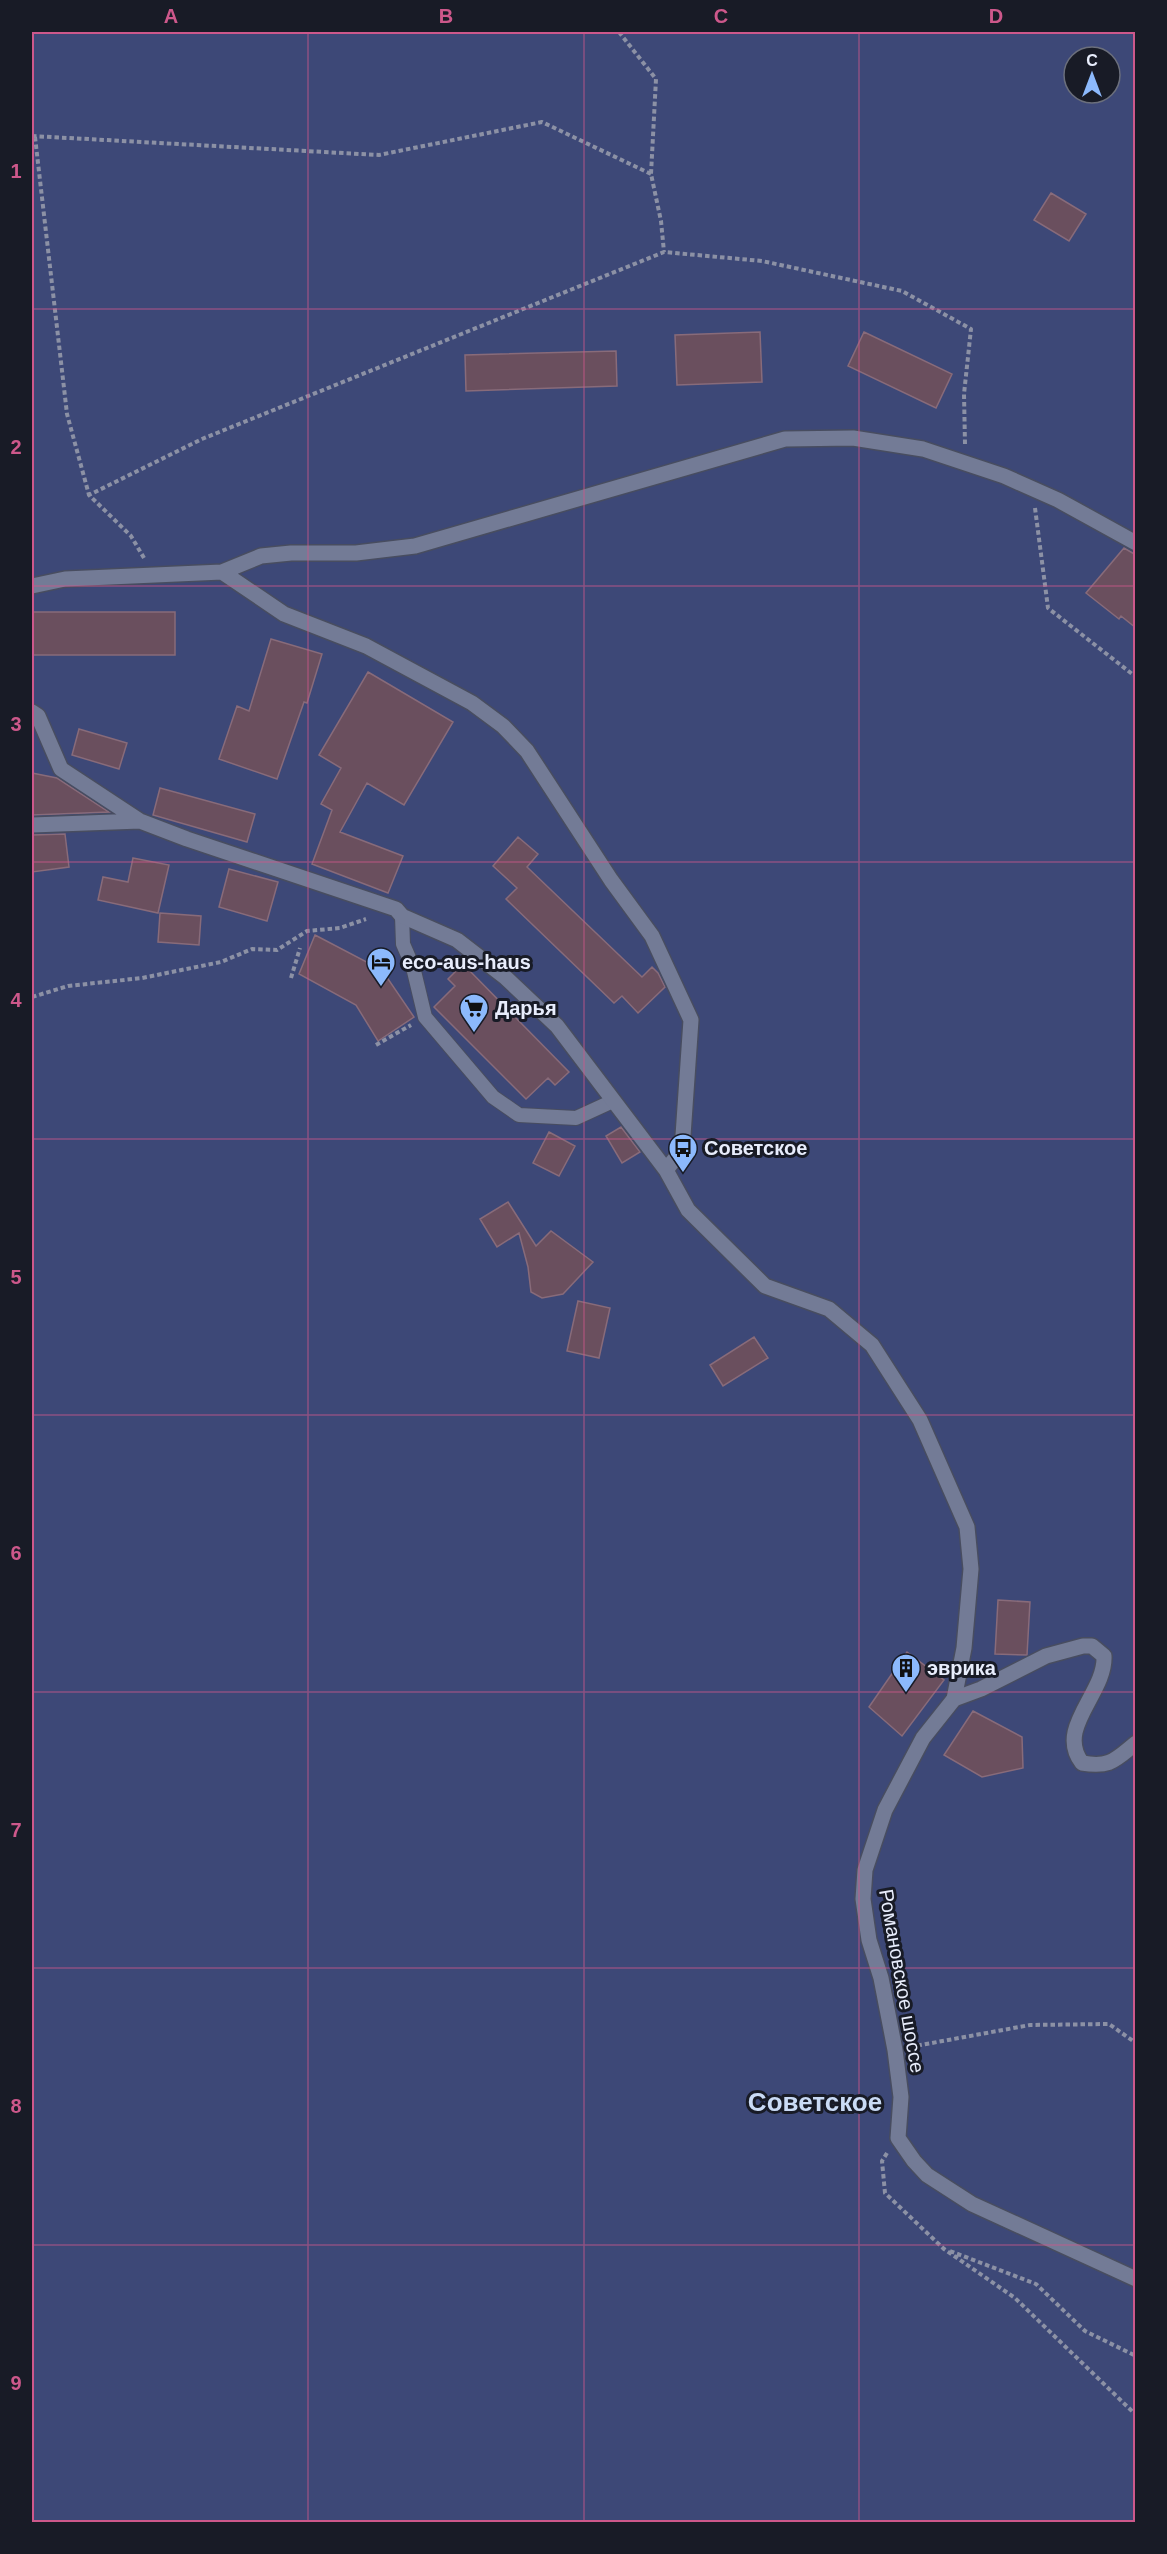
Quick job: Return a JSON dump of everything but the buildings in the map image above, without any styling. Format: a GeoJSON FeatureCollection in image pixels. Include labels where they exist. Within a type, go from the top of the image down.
{"type":"FeatureCollection","features":[{"type":"Feature","properties":{"kind":"street"},"geometry":{"type":"LineString","coordinates":[[32,586],[64,579],[222,572],[261,556],[291,553],[356,553],[415,546],[785,439],[853,438],[924,450],[1032,487],[1136,543]]}},
{"type":"Feature","properties":{"kind":"street"},"geometry":{"type":"LineString","coordinates":[[222,572],[284,614],[366,646],[472,703],[503,726],[527,752],[610,880],[652,936],[691,1020],[682,1150],[666,1170]]}},
{"type":"Feature","properties":{"kind":"street"},"geometry":{"type":"LineString","coordinates":[[32,712],[38,716],[61,769],[140,821],[399,912],[457,940],[505,976],[556,1026],[666,1170],[688,1210],[765,1286],[829,1309],[872,1345],[920,1420],[967,1527],[971,1569],[964,1648],[954,1700]]}},
{"type":"Feature","properties":{"kind":"street"},"geometry":{"type":"LineString","coordinates":[[32,825],[140,821]]}},
{"type":"Feature","properties":{"kind":"street","name":"Романовское шоссе"},"geometry":{"type":"LineString","coordinates":[[898,2138],[901,2097],[895,2050],[863,1899],[865,1870],[885,1810],[924,1738],[954,1700],[1047,1656],[1083,1646],[1092,1646],[1104,1656],[1103,1674],[1083,1708],[1076,1729],[1076,1755],[1082,1763],[1102,1766],[1111,1763],[1136,1743]]}},
{"type":"Feature","properties":{"kind":"street"},"geometry":{"type":"LineString","coordinates":[[898,2138],[927,2175],[972,2204],[1136,2279]]}},
{"type":"Feature","properties":{"kind":"lane"},"geometry":{"type":"LineString","coordinates":[[399,912],[403,944],[413,967],[425,1017],[493,1096],[519,1115],[576,1118],[613,1101]]}},
{"type":"Feature","properties":{"kind":"path"},"geometry":{"type":"LineString","coordinates":[[619,32],[656,79],[651,174],[661,221],[664,252]]}},
{"type":"Feature","properties":{"kind":"path"},"geometry":{"type":"LineString","coordinates":[[154,576],[131,536],[89,495],[67,414],[33,136],[379,155],[542,122],[651,174]]}},
{"type":"Feature","properties":{"kind":"path"},"geometry":{"type":"LineString","coordinates":[[89,495],[202,439],[664,252],[762,261],[902,291],[971,329],[964,394],[965,463]]}},
{"type":"Feature","properties":{"kind":"path"},"geometry":{"type":"LineString","coordinates":[[1032,487],[1048,608],[1136,676]]}},
{"type":"Feature","properties":{"kind":"path"},"geometry":{"type":"LineString","coordinates":[[32,997],[68,986],[142,978],[221,963],[252,950],[278,950],[308,931],[340,928],[399,912]]}},
{"type":"Feature","properties":{"kind":"path"},"geometry":{"type":"LineString","coordinates":[[291,978],[300,948]]}},
{"type":"Feature","properties":{"kind":"path"},"geometry":{"type":"LineString","coordinates":[[376,1045],[425,1017]]}},
{"type":"Feature","properties":{"kind":"path"},"geometry":{"type":"LineString","coordinates":[[895,2050],[1030,2025],[1109,2024],[1136,2043]]}},
{"type":"Feature","properties":{"kind":"path"},"geometry":{"type":"LineString","coordinates":[[898,2138],[882,2161],[885,2193],[944,2249],[1015,2298],[1136,2415]]}},
{"type":"Feature","properties":{"kind":"path"},"geometry":{"type":"LineString","coordinates":[[944,2249],[1036,2284],[1085,2331],[1136,2356]]}},
{"type":"Feature","properties":{"kind":"shaded area"},"geometry":{"type":"Polygon","coordinates":[[[32,32],[1135,32],[1135,2522],[32,2522],[32,32]]]}},
{"type":"Feature","properties":{"kind":"place","name":"eco-aus-haus"},"geometry":{"type":"Point","coordinates":[381,988]}},
{"type":"Feature","properties":{"kind":"place","name":"Дарья"},"geometry":{"type":"Point","coordinates":[474,1034]}},
{"type":"Feature","properties":{"kind":"place","name":"Советское"},"geometry":{"type":"Point","coordinates":[683,1174]}},
{"type":"Feature","properties":{"kind":"place","name":"эврика"},"geometry":{"type":"Point","coordinates":[906,1694]}},
{"type":"Feature","properties":{"kind":"district","name":"Советское"},"geometry":{"type":"Point","coordinates":[815,2102]}}]}
